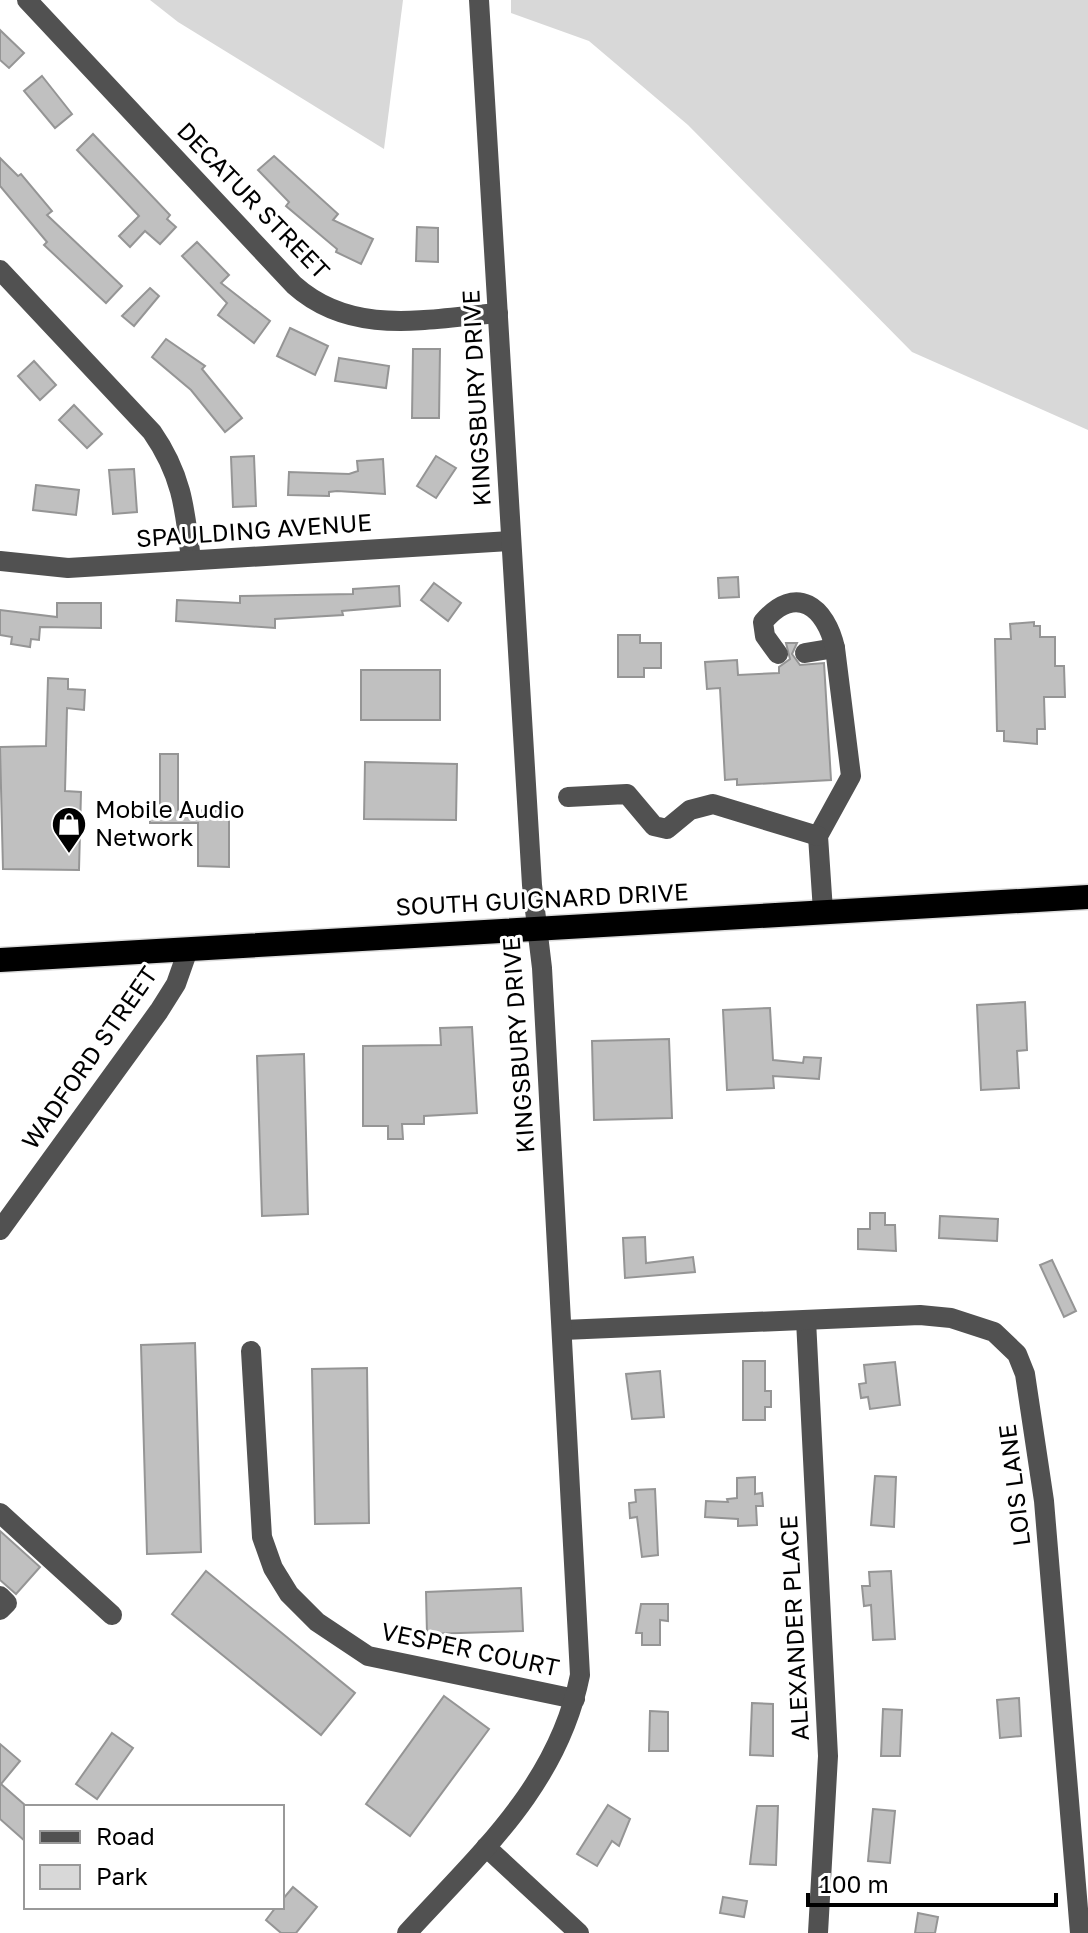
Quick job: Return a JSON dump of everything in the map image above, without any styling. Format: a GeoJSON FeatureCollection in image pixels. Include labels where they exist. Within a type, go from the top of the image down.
{"type":"FeatureCollection","features":[{"type":"Feature","properties":{"kind":"highway","name":"SOUTH GUIGNARD DRIVE"},"geometry":{"type":"LineString","coordinates":[[0,960],[1088,897]]}},
{"type":"Feature","properties":{"kind":"street","name":"DECATUR STREET"},"geometry":{"type":"LineString","coordinates":[[27,0],[294,285],[322,307],[343,316],[385,320],[498,313]]}},
{"type":"Feature","properties":{"kind":"street","name":"KINGSBURY DRIVE"},"geometry":{"type":"LineString","coordinates":[[407,1933],[516,1813],[554,1757],[575,1699],[581,1643],[479,0]]}},
{"type":"Feature","properties":{"kind":"street"},"geometry":{"type":"LineString","coordinates":[[0,270],[152,432],[169,457],[181,488],[191,560]]}},
{"type":"Feature","properties":{"kind":"street","name":"SPAULDING AVENUE"},"geometry":{"type":"LineString","coordinates":[[0,561],[68,568],[511,541]]}},
{"type":"Feature","properties":{"kind":"street"},"geometry":{"type":"LineString","coordinates":[[778,654],[765,636],[763,622],[774,609],[789,602],[803,602],[818,610],[831,630],[835,648],[851,776],[818,836],[823,911]]}},
{"type":"Feature","properties":{"kind":"street"},"geometry":{"type":"LineString","coordinates":[[805,653],[835,648]]}},
{"type":"Feature","properties":{"kind":"street"},"geometry":{"type":"LineString","coordinates":[[568,797],[627,794],[654,826],[667,829],[690,810],[713,804],[818,836]]}},
{"type":"Feature","properties":{"kind":"street","name":"WADFORD STREET"},"geometry":{"type":"LineString","coordinates":[[0,1230],[159,1011],[176,984],[188,950]]}},
{"type":"Feature","properties":{"kind":"street","name":"LOIS LANE"},"geometry":{"type":"LineString","coordinates":[[563,1330],[890,1315],[951,1318],[994,1332],[1017,1354],[1033,1414],[1044,1501],[1080,1933]]}},
{"type":"Feature","properties":{"kind":"street","name":"ALEXANDER PLACE"},"geometry":{"type":"LineString","coordinates":[[806,1320],[828,1756],[818,1933]]}},
{"type":"Feature","properties":{"kind":"street","name":"VESPER COURT"},"geometry":{"type":"LineString","coordinates":[[251,1351],[262,1537],[273,1568],[289,1594],[317,1622],[368,1656],[575,1699]]}},
{"type":"Feature","properties":{"kind":"street"},"geometry":{"type":"LineString","coordinates":[[0,1513],[112,1615]]}},
{"type":"Feature","properties":{"kind":"street"},"geometry":{"type":"LineString","coordinates":[[0,1596],[7,1603],[0,1610]]}},
{"type":"Feature","properties":{"kind":"street"},"geometry":{"type":"LineString","coordinates":[[486,1847],[579,1933]]}},
{"type":"Feature","properties":{"kind":"green space"},"geometry":{"type":"Polygon","coordinates":[[[150,0],[403,0],[384,149],[178,22],[150,0]]]}},
{"type":"Feature","properties":{"kind":"green space"},"geometry":{"type":"Polygon","coordinates":[[[511,0],[1088,0],[1088,430],[912,352],[688,125],[589,41],[511,13],[511,0]]]}},
{"type":"Feature","properties":{"kind":"building"},"geometry":{"type":"Polygon","coordinates":[[[0,30],[24,53],[9,68],[0,60],[0,30]]]}},
{"type":"Feature","properties":{"kind":"building"},"geometry":{"type":"Polygon","coordinates":[[[42,76],[72,114],[55,128],[24,91],[42,76]]]}},
{"type":"Feature","properties":{"kind":"building"},"geometry":{"type":"Polygon","coordinates":[[[93,134],[170,215],[167,219],[176,227],[160,244],[145,231],[130,247],[119,236],[139,216],[77,150],[93,134]]]}},
{"type":"Feature","properties":{"kind":"building"},"geometry":{"type":"Polygon","coordinates":[[[274,156],[338,214],[333,220],[373,239],[361,264],[336,252],[337,249],[286,206],[289,202],[258,170],[274,156]]]}},
{"type":"Feature","properties":{"kind":"building"},"geometry":{"type":"Polygon","coordinates":[[[0,158],[18,176],[21,174],[52,211],[47,215],[122,286],[106,303],[44,245],[47,242],[0,186],[0,158]]]}},
{"type":"Feature","properties":{"kind":"building"},"geometry":{"type":"Polygon","coordinates":[[[417,227],[438,228],[438,262],[416,261],[417,227]]]}},
{"type":"Feature","properties":{"kind":"building"},"geometry":{"type":"Polygon","coordinates":[[[197,242],[229,275],[221,283],[270,321],[254,343],[218,315],[227,303],[182,256],[197,242]]]}},
{"type":"Feature","properties":{"kind":"building"},"geometry":{"type":"Polygon","coordinates":[[[150,288],[159,296],[134,326],[122,316],[150,288]]]}},
{"type":"Feature","properties":{"kind":"building"},"geometry":{"type":"Polygon","coordinates":[[[290,328],[328,346],[315,375],[277,356],[290,328]]]}},
{"type":"Feature","properties":{"kind":"building"},"geometry":{"type":"Polygon","coordinates":[[[166,339],[205,366],[202,369],[242,418],[225,432],[191,390],[152,357],[166,339]]]}},
{"type":"Feature","properties":{"kind":"building"},"geometry":{"type":"Polygon","coordinates":[[[413,349],[440,349],[439,418],[412,418],[413,349]]]}},
{"type":"Feature","properties":{"kind":"building"},"geometry":{"type":"Polygon","coordinates":[[[339,358],[389,366],[386,388],[335,381],[339,358]]]}},
{"type":"Feature","properties":{"kind":"building"},"geometry":{"type":"Polygon","coordinates":[[[34,361],[56,385],[40,400],[18,376],[34,361]]]}},
{"type":"Feature","properties":{"kind":"building"},"geometry":{"type":"Polygon","coordinates":[[[74,405],[102,434],[87,448],[59,420],[74,405]]]}},
{"type":"Feature","properties":{"kind":"building"},"geometry":{"type":"Polygon","coordinates":[[[254,456],[256,506],[233,507],[231,457],[254,456]]]}},
{"type":"Feature","properties":{"kind":"building"},"geometry":{"type":"Polygon","coordinates":[[[436,456],[456,468],[436,498],[417,486],[436,456]]]}},
{"type":"Feature","properties":{"kind":"building"},"geometry":{"type":"Polygon","coordinates":[[[383,459],[385,494],[337,491],[329,492],[329,496],[288,495],[289,472],[349,474],[358,471],[357,461],[383,459]]]}},
{"type":"Feature","properties":{"kind":"building"},"geometry":{"type":"Polygon","coordinates":[[[134,469],[137,512],[113,514],[109,470],[134,469]]]}},
{"type":"Feature","properties":{"kind":"building"},"geometry":{"type":"Polygon","coordinates":[[[36,485],[79,490],[76,515],[33,510],[36,485]]]}},
{"type":"Feature","properties":{"kind":"building"},"geometry":{"type":"Polygon","coordinates":[[[738,577],[739,597],[719,598],[718,578],[738,577]]]}},
{"type":"Feature","properties":{"kind":"building"},"geometry":{"type":"Polygon","coordinates":[[[434,583],[461,603],[448,621],[421,600],[434,583]]]}},
{"type":"Feature","properties":{"kind":"building"},"geometry":{"type":"Polygon","coordinates":[[[399,586],[400,606],[342,611],[343,615],[275,619],[275,628],[176,621],[177,600],[240,603],[240,596],[353,594],[353,589],[399,586]]]}},
{"type":"Feature","properties":{"kind":"building"},"geometry":{"type":"Polygon","coordinates":[[[57,603],[101,603],[101,628],[40,627],[39,640],[31,639],[30,647],[11,644],[12,637],[0,635],[0,610],[57,617],[57,603]]]}},
{"type":"Feature","properties":{"kind":"building"},"geometry":{"type":"Polygon","coordinates":[[[1034,622],[1034,626],[1040,626],[1040,637],[1055,637],[1055,666],[1064,666],[1065,697],[1044,697],[1045,729],[1037,729],[1037,744],[1004,741],[1004,731],[997,731],[995,639],[1011,639],[1010,624],[1034,622]]]}},
{"type":"Feature","properties":{"kind":"building"},"geometry":{"type":"Polygon","coordinates":[[[618,635],[640,635],[640,643],[661,643],[661,668],[644,668],[644,677],[618,677],[618,635]]]}},
{"type":"Feature","properties":{"kind":"building"},"geometry":{"type":"Polygon","coordinates":[[[786,643],[797,643],[792,654],[800,665],[824,663],[831,780],[737,785],[737,779],[725,780],[720,688],[707,689],[705,662],[737,660],[738,675],[779,673],[779,667],[790,659],[786,643]]]}},
{"type":"Feature","properties":{"kind":"building"},"geometry":{"type":"Polygon","coordinates":[[[361,670],[440,670],[440,720],[361,720],[361,670]]]}},
{"type":"Feature","properties":{"kind":"building"},"geometry":{"type":"Polygon","coordinates":[[[48,678],[68,679],[68,689],[85,690],[84,710],[67,708],[65,791],[81,792],[79,870],[3,869],[0,747],[46,746],[48,678]]]}},
{"type":"Feature","properties":{"kind":"building"},"geometry":{"type":"Polygon","coordinates":[[[160,754],[178,754],[178,810],[229,811],[229,867],[198,866],[198,823],[150,823],[150,810],[160,810],[160,754]]]}},
{"type":"Feature","properties":{"kind":"building"},"geometry":{"type":"Polygon","coordinates":[[[365,762],[457,764],[456,820],[364,819],[365,762]]]}},
{"type":"Feature","properties":{"kind":"building"},"geometry":{"type":"Polygon","coordinates":[[[1025,1002],[1027,1050],[1017,1051],[1019,1088],[981,1090],[977,1005],[1025,1002]]]}},
{"type":"Feature","properties":{"kind":"building"},"geometry":{"type":"Polygon","coordinates":[[[770,1008],[773,1060],[803,1063],[804,1057],[821,1058],[819,1079],[773,1076],[774,1088],[727,1090],[723,1010],[770,1008]]]}},
{"type":"Feature","properties":{"kind":"building"},"geometry":{"type":"Polygon","coordinates":[[[472,1027],[477,1113],[424,1116],[424,1124],[402,1124],[403,1139],[388,1139],[388,1126],[363,1126],[363,1046],[441,1045],[440,1028],[472,1027]]]}},
{"type":"Feature","properties":{"kind":"building"},"geometry":{"type":"Polygon","coordinates":[[[669,1039],[672,1118],[594,1120],[592,1041],[669,1039]]]}},
{"type":"Feature","properties":{"kind":"building"},"geometry":{"type":"Polygon","coordinates":[[[304,1054],[308,1214],[262,1216],[257,1056],[304,1054]]]}},
{"type":"Feature","properties":{"kind":"building"},"geometry":{"type":"Polygon","coordinates":[[[870,1213],[885,1213],[885,1225],[895,1225],[896,1251],[858,1249],[858,1229],[870,1229],[870,1213]]]}},
{"type":"Feature","properties":{"kind":"building"},"geometry":{"type":"Polygon","coordinates":[[[940,1216],[998,1219],[997,1241],[939,1238],[940,1216]]]}},
{"type":"Feature","properties":{"kind":"building"},"geometry":{"type":"Polygon","coordinates":[[[645,1237],[646,1263],[693,1257],[695,1272],[625,1278],[623,1238],[645,1237]]]}},
{"type":"Feature","properties":{"kind":"building"},"geometry":{"type":"Polygon","coordinates":[[[1052,1260],[1076,1311],[1064,1317],[1040,1265],[1052,1260]]]}},
{"type":"Feature","properties":{"kind":"building"},"geometry":{"type":"Polygon","coordinates":[[[195,1343],[201,1552],[147,1554],[141,1345],[195,1343]]]}},
{"type":"Feature","properties":{"kind":"building"},"geometry":{"type":"Polygon","coordinates":[[[743,1361],[765,1361],[765,1391],[771,1391],[771,1407],[765,1407],[765,1420],[743,1420],[743,1361]]]}},
{"type":"Feature","properties":{"kind":"building"},"geometry":{"type":"Polygon","coordinates":[[[895,1362],[900,1405],[870,1409],[868,1397],[861,1398],[859,1384],[866,1383],[864,1365],[895,1362]]]}},
{"type":"Feature","properties":{"kind":"building"},"geometry":{"type":"Polygon","coordinates":[[[367,1368],[369,1523],[315,1524],[312,1369],[367,1368]]]}},
{"type":"Feature","properties":{"kind":"building"},"geometry":{"type":"Polygon","coordinates":[[[660,1371],[664,1417],[632,1419],[626,1374],[660,1371]]]}},
{"type":"Feature","properties":{"kind":"building"},"geometry":{"type":"Polygon","coordinates":[[[875,1476],[896,1477],[894,1527],[871,1525],[875,1476]]]}},
{"type":"Feature","properties":{"kind":"building"},"geometry":{"type":"Polygon","coordinates":[[[755,1477],[755,1494],[762,1493],[763,1506],[756,1506],[757,1525],[738,1526],[738,1519],[705,1517],[706,1501],[728,1502],[727,1499],[737,1498],[737,1478],[755,1477]]]}},
{"type":"Feature","properties":{"kind":"building"},"geometry":{"type":"Polygon","coordinates":[[[655,1489],[658,1555],[642,1557],[637,1517],[630,1518],[629,1503],[636,1502],[635,1490],[655,1489]]]}},
{"type":"Feature","properties":{"kind":"building"},"geometry":{"type":"Polygon","coordinates":[[[0,1531],[40,1567],[16,1594],[0,1580],[0,1531]]]}},
{"type":"Feature","properties":{"kind":"building"},"geometry":{"type":"Polygon","coordinates":[[[206,1571],[355,1693],[321,1735],[172,1614],[206,1571]]]}},
{"type":"Feature","properties":{"kind":"building"},"geometry":{"type":"Polygon","coordinates":[[[891,1571],[895,1639],[873,1640],[871,1605],[864,1606],[862,1586],[870,1586],[869,1572],[891,1571]]]}},
{"type":"Feature","properties":{"kind":"building"},"geometry":{"type":"Polygon","coordinates":[[[521,1588],[523,1631],[427,1634],[426,1592],[521,1588]]]}},
{"type":"Feature","properties":{"kind":"building"},"geometry":{"type":"Polygon","coordinates":[[[641,1604],[668,1604],[668,1621],[660,1620],[660,1645],[642,1645],[642,1633],[636,1633],[641,1604]]]}},
{"type":"Feature","properties":{"kind":"building"},"geometry":{"type":"Polygon","coordinates":[[[444,1696],[489,1729],[410,1836],[366,1804],[444,1696]]]}},
{"type":"Feature","properties":{"kind":"building"},"geometry":{"type":"Polygon","coordinates":[[[1019,1698],[1021,1736],[1000,1738],[997,1700],[1019,1698]]]}},
{"type":"Feature","properties":{"kind":"building"},"geometry":{"type":"Polygon","coordinates":[[[752,1703],[773,1704],[773,1756],[750,1755],[752,1703]]]}},
{"type":"Feature","properties":{"kind":"building"},"geometry":{"type":"Polygon","coordinates":[[[883,1709],[902,1710],[900,1756],[881,1756],[883,1709]]]}},
{"type":"Feature","properties":{"kind":"building"},"geometry":{"type":"Polygon","coordinates":[[[650,1711],[668,1712],[668,1751],[649,1751],[650,1711]]]}},
{"type":"Feature","properties":{"kind":"building"},"geometry":{"type":"Polygon","coordinates":[[[112,1733],[133,1748],[97,1799],[76,1784],[112,1733]]]}},
{"type":"Feature","properties":{"kind":"building"},"geometry":{"type":"Polygon","coordinates":[[[0,1744],[20,1761],[1,1784],[25,1805],[24,1840],[0,1819],[0,1744]]]}},
{"type":"Feature","properties":{"kind":"building"},"geometry":{"type":"Polygon","coordinates":[[[608,1805],[630,1819],[619,1846],[612,1841],[597,1866],[577,1854],[608,1805]]]}},
{"type":"Feature","properties":{"kind":"building"},"geometry":{"type":"Polygon","coordinates":[[[757,1806],[778,1806],[776,1865],[750,1864],[757,1806]]]}},
{"type":"Feature","properties":{"kind":"building"},"geometry":{"type":"Polygon","coordinates":[[[873,1809],[895,1811],[890,1863],[868,1861],[873,1809]]]}},
{"type":"Feature","properties":{"kind":"building"},"geometry":{"type":"Polygon","coordinates":[[[293,1887],[317,1907],[296,1933],[281,1933],[266,1920],[274,1909],[284,1909],[284,1898],[293,1887]]]}},
{"type":"Feature","properties":{"kind":"building"},"geometry":{"type":"Polygon","coordinates":[[[723,1897],[747,1901],[744,1917],[720,1913],[723,1897]]]}},
{"type":"Feature","properties":{"kind":"building"},"geometry":{"type":"Polygon","coordinates":[[[918,1913],[938,1917],[935,1933],[915,1933],[918,1913]]]}},
{"type":"Feature","properties":{"kind":"place","name":"Mobile Audio Network"},"geometry":{"type":"Point","coordinates":[69,855]}}]}
